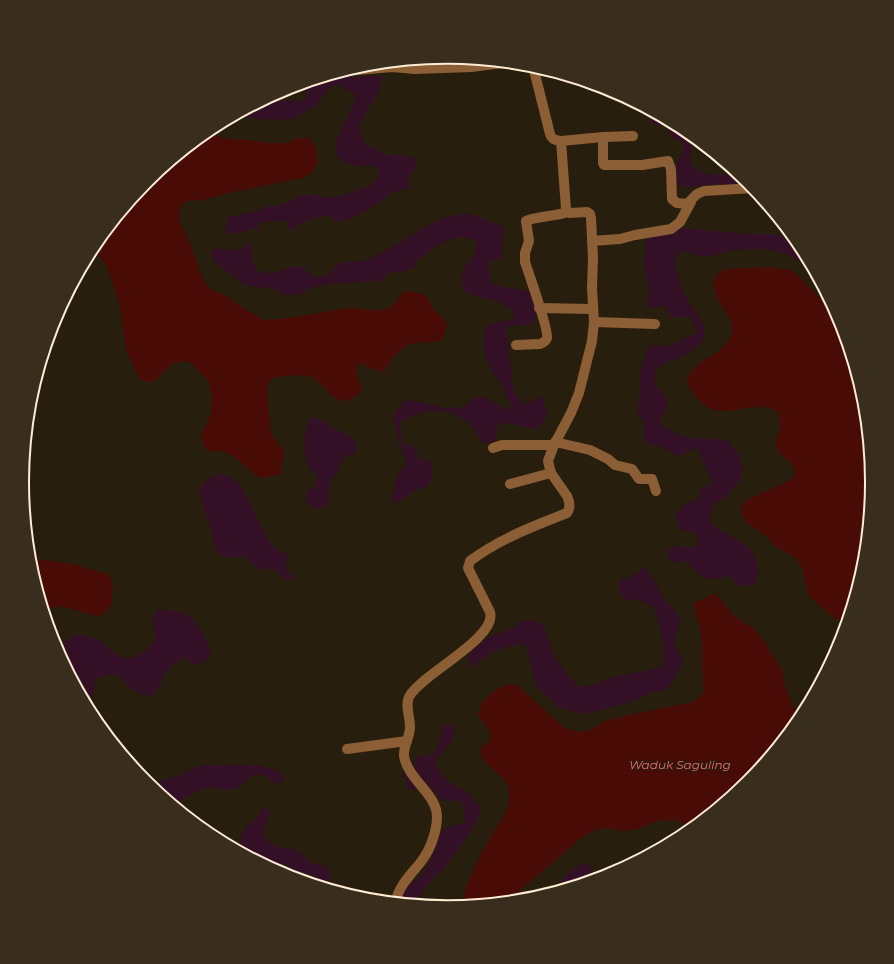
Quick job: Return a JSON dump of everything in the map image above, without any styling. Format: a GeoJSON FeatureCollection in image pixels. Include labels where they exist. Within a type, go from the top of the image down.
{"type":"FeatureCollection","features":[{"type":"Feature","properties":{"kind":"street"},"geometry":{"type":"LineString","coordinates":[[403,67],[415,69],[480,66]]}},
{"type":"Feature","properties":{"kind":"street"},"geometry":{"type":"LineString","coordinates":[[535,73],[551,138],[554,140],[561,141],[633,136]]}},
{"type":"Feature","properties":{"kind":"street"},"geometry":{"type":"LineString","coordinates":[[603,137],[604,165],[642,165],[668,161],[671,169],[672,199],[674,202],[681,204],[688,204],[691,202]]}},
{"type":"Feature","properties":{"kind":"street"},"geometry":{"type":"LineString","coordinates":[[561,141],[564,161],[565,207],[568,212]]}},
{"type":"Feature","properties":{"kind":"street"},"geometry":{"type":"LineString","coordinates":[[592,242],[620,239],[672,229],[680,222],[697,194],[704,191],[745,188]]}},
{"type":"Feature","properties":{"kind":"street"},"geometry":{"type":"LineString","coordinates":[[397,897],[398,892],[427,852],[436,826],[437,817],[433,800],[422,788],[408,766],[404,756],[404,750],[410,729],[407,702],[411,693],[476,640],[490,622],[490,612],[468,568],[470,560],[498,543],[567,513],[569,510],[569,500],[551,473],[548,461],[579,393],[592,341],[594,322],[592,309],[591,218],[589,213],[568,212],[555,216],[530,218],[526,221],[529,241],[525,253],[525,262],[547,330],[546,340],[540,344],[516,345]]}},
{"type":"Feature","properties":{"kind":"street"},"geometry":{"type":"LineString","coordinates":[[539,308],[592,309]]}},
{"type":"Feature","properties":{"kind":"street"},"geometry":{"type":"LineString","coordinates":[[594,322],[655,324]]}},
{"type":"Feature","properties":{"kind":"street"},"geometry":{"type":"LineString","coordinates":[[493,448],[502,445],[555,443],[585,449],[608,459],[615,465],[632,469],[639,479],[652,479],[656,491]]}},
{"type":"Feature","properties":{"kind":"street"},"geometry":{"type":"LineString","coordinates":[[510,484],[551,473]]}},
{"type":"Feature","properties":{"kind":"street"},"geometry":{"type":"LineString","coordinates":[[347,749],[407,741]]}},
{"type":"Feature","properties":{"kind":"shaded area"},"geometry":{"type":"Polygon","coordinates":[[[352,75],[352,77],[382,76],[381,87],[358,126],[362,139],[365,143],[383,154],[409,156],[415,159],[417,165],[409,175],[410,188],[391,193],[381,202],[353,218],[334,221],[330,216],[321,217],[295,226],[295,230],[289,230],[286,220],[258,223],[259,230],[252,228],[235,234],[228,233],[225,231],[228,217],[284,204],[303,195],[309,194],[327,198],[340,196],[370,186],[379,177],[379,171],[375,166],[348,164],[337,155],[336,142],[355,100],[355,94],[339,85],[332,86],[327,90],[316,106],[294,119],[271,120],[243,117],[282,98],[282,101],[306,100],[305,89],[313,86],[352,75]]]}},
{"type":"Feature","properties":{"kind":"shaded area"},"geometry":{"type":"Polygon","coordinates":[[[651,118],[666,126],[656,125],[650,122],[651,118]]]}},
{"type":"Feature","properties":{"kind":"shaded area"},"geometry":{"type":"Polygon","coordinates":[[[668,128],[693,144],[690,158],[691,164],[695,169],[709,174],[730,174],[742,186],[715,184],[690,187],[675,184],[674,171],[679,158],[682,157],[684,144],[679,140],[671,138],[668,128]]]}},
{"type":"Feature","properties":{"kind":"shaded area"},"geometry":{"type":"Polygon","coordinates":[[[471,214],[504,227],[501,259],[489,261],[490,281],[498,286],[531,292],[536,312],[532,324],[506,327],[514,393],[525,404],[542,397],[548,415],[539,427],[534,429],[508,423],[500,424],[496,429],[495,442],[482,443],[472,426],[458,416],[449,413],[431,411],[421,413],[400,422],[402,443],[415,447],[420,460],[433,462],[431,480],[426,487],[413,491],[400,502],[395,502],[391,496],[394,491],[396,478],[407,462],[399,444],[393,415],[402,403],[408,400],[444,408],[451,408],[463,407],[474,398],[480,397],[486,398],[508,410],[513,407],[502,385],[493,373],[484,354],[484,333],[486,328],[491,323],[509,320],[514,317],[514,311],[497,301],[467,293],[463,288],[461,276],[463,269],[475,254],[476,241],[469,238],[456,238],[443,242],[422,257],[414,268],[401,272],[389,272],[380,281],[330,284],[308,288],[304,293],[291,295],[284,295],[273,289],[245,285],[223,269],[214,261],[210,254],[214,249],[236,250],[251,242],[252,257],[256,270],[269,274],[297,266],[303,267],[312,277],[330,275],[336,265],[342,262],[367,260],[403,241],[424,227],[441,219],[471,214]]]}},
{"type":"Feature","properties":{"kind":"shaded area"},"geometry":{"type":"Polygon","coordinates":[[[680,228],[750,234],[774,234],[786,237],[805,266],[789,255],[766,250],[735,250],[705,257],[687,252],[678,253],[675,258],[675,264],[681,288],[704,325],[704,338],[701,343],[684,356],[666,362],[656,369],[654,375],[656,387],[667,398],[667,405],[660,420],[662,426],[679,435],[698,439],[723,439],[729,442],[739,455],[743,468],[740,480],[726,497],[715,503],[708,521],[752,551],[756,559],[758,570],[756,583],[749,586],[742,586],[730,577],[714,579],[706,578],[699,574],[687,562],[674,562],[670,559],[666,552],[675,546],[697,547],[698,534],[680,529],[675,514],[682,509],[688,500],[693,502],[701,497],[698,491],[713,483],[697,448],[677,456],[662,447],[644,443],[644,421],[637,414],[640,392],[640,370],[647,352],[652,345],[668,346],[698,332],[690,316],[671,318],[666,306],[648,308],[649,285],[644,267],[646,243],[649,237],[670,233],[680,228]]]}},
{"type":"Feature","properties":{"kind":"shaded area"},"geometry":{"type":"Polygon","coordinates":[[[309,419],[319,419],[349,436],[354,442],[357,451],[352,455],[346,455],[343,459],[329,486],[328,504],[320,509],[314,508],[307,504],[306,497],[308,491],[316,483],[317,479],[309,467],[305,455],[305,436],[309,419]]]}},
{"type":"Feature","properties":{"kind":"shaded area"},"geometry":{"type":"Polygon","coordinates":[[[220,474],[232,478],[242,487],[268,540],[277,550],[288,555],[285,568],[293,577],[288,581],[272,569],[264,568],[260,570],[249,562],[246,557],[224,556],[215,549],[209,521],[202,504],[200,491],[206,480],[220,474]]]}},
{"type":"Feature","properties":{"kind":"shaded area"},"geometry":{"type":"Polygon","coordinates":[[[645,567],[658,587],[664,600],[676,611],[679,616],[680,623],[674,640],[682,663],[670,686],[665,690],[652,692],[639,699],[621,705],[582,714],[557,706],[538,688],[527,649],[524,644],[507,647],[497,651],[482,659],[473,668],[467,656],[479,644],[496,634],[509,630],[516,626],[519,622],[534,620],[544,625],[549,643],[557,659],[566,673],[579,687],[596,684],[617,676],[660,668],[664,660],[664,647],[657,615],[654,609],[651,605],[645,602],[624,599],[618,585],[623,577],[626,580],[645,567]]]}},
{"type":"Feature","properties":{"kind":"shaded area"},"geometry":{"type":"Polygon","coordinates":[[[158,609],[178,611],[190,617],[203,634],[211,651],[206,662],[194,665],[183,658],[173,665],[164,675],[160,687],[151,696],[138,693],[117,675],[105,675],[95,679],[94,689],[90,700],[72,667],[63,646],[67,640],[74,635],[88,636],[101,642],[121,657],[129,658],[143,653],[154,642],[155,631],[152,620],[158,609]]]}},
{"type":"Feature","properties":{"kind":"shaded area"},"geometry":{"type":"Polygon","coordinates":[[[443,725],[451,725],[454,731],[454,737],[435,762],[445,778],[467,793],[481,807],[480,813],[472,831],[445,867],[421,892],[419,899],[401,897],[403,891],[425,871],[432,858],[438,836],[447,827],[465,823],[463,804],[457,801],[441,800],[432,788],[409,790],[402,771],[414,769],[416,757],[433,755],[438,744],[443,725]]]}},
{"type":"Feature","properties":{"kind":"shaded area"},"geometry":{"type":"Polygon","coordinates":[[[205,765],[246,765],[267,767],[276,770],[283,775],[283,782],[271,782],[267,777],[261,774],[250,777],[235,789],[228,790],[206,788],[194,792],[179,803],[156,782],[182,775],[192,768],[205,765]]]}},
{"type":"Feature","properties":{"kind":"shaded area"},"geometry":{"type":"Polygon","coordinates":[[[264,807],[269,809],[269,815],[263,833],[267,839],[276,846],[296,850],[310,862],[325,866],[329,870],[330,883],[317,879],[315,875],[298,872],[285,864],[278,864],[241,846],[240,841],[241,835],[248,825],[257,817],[264,807]]]}},
{"type":"Feature","properties":{"kind":"shaded area"},"geometry":{"type":"Polygon","coordinates":[[[584,864],[590,865],[592,871],[590,875],[559,885],[570,871],[584,864]]]}},
{"type":"Feature","properties":{"kind":"water"},"geometry":{"type":"Polygon","coordinates":[[[213,136],[229,139],[274,143],[287,143],[298,138],[308,138],[313,142],[316,148],[318,160],[313,171],[303,178],[233,192],[203,200],[186,201],[182,205],[179,211],[180,223],[192,248],[204,283],[213,291],[225,295],[241,307],[264,320],[290,318],[346,308],[384,310],[390,308],[403,293],[408,291],[427,297],[433,309],[443,318],[447,325],[444,337],[441,340],[434,342],[418,342],[405,347],[389,362],[384,372],[372,369],[362,363],[357,365],[356,369],[358,381],[362,389],[358,395],[351,399],[344,401],[333,397],[319,383],[305,375],[279,377],[271,380],[267,385],[270,428],[275,440],[283,449],[284,456],[281,474],[264,478],[258,477],[233,456],[222,451],[210,452],[205,448],[201,437],[211,413],[212,395],[209,382],[193,365],[188,361],[175,363],[169,366],[157,379],[151,382],[145,382],[139,378],[126,350],[120,307],[105,263],[97,254],[133,206],[151,186],[171,168],[213,136]]]}},
{"type":"Feature","properties":{"kind":"water"},"geometry":{"type":"Polygon","coordinates":[[[767,267],[791,270],[801,278],[818,297],[823,300],[843,348],[851,374],[857,400],[864,455],[864,509],[857,564],[851,590],[841,621],[835,619],[808,595],[803,570],[797,559],[775,546],[767,536],[746,522],[740,510],[744,502],[791,480],[795,476],[794,466],[779,452],[776,445],[780,426],[779,413],[770,408],[760,407],[728,411],[717,410],[707,406],[697,398],[691,391],[688,384],[687,377],[692,371],[700,363],[722,348],[727,343],[732,332],[731,322],[719,301],[713,283],[717,275],[724,270],[767,267]]]}},
{"type":"Feature","properties":{"kind":"water"},"geometry":{"type":"Polygon","coordinates":[[[36,559],[74,564],[87,569],[106,573],[110,577],[113,589],[111,605],[103,614],[97,616],[61,606],[49,608],[36,559]]]}},
{"type":"Feature","properties":{"kind":"water","name":"Waduk Saguling"},"geometry":{"type":"Polygon","coordinates":[[[715,593],[734,616],[756,630],[763,640],[782,670],[784,683],[793,707],[797,711],[779,736],[743,778],[723,796],[686,825],[680,821],[659,820],[635,830],[621,831],[608,828],[595,830],[578,840],[522,888],[520,893],[463,899],[474,868],[483,850],[506,813],[509,805],[509,792],[505,780],[485,762],[482,757],[481,752],[483,747],[490,742],[491,738],[487,727],[478,715],[482,702],[497,689],[509,684],[515,685],[563,727],[575,731],[588,731],[611,719],[692,702],[702,695],[704,689],[702,642],[693,604],[715,593]]]}}]}
